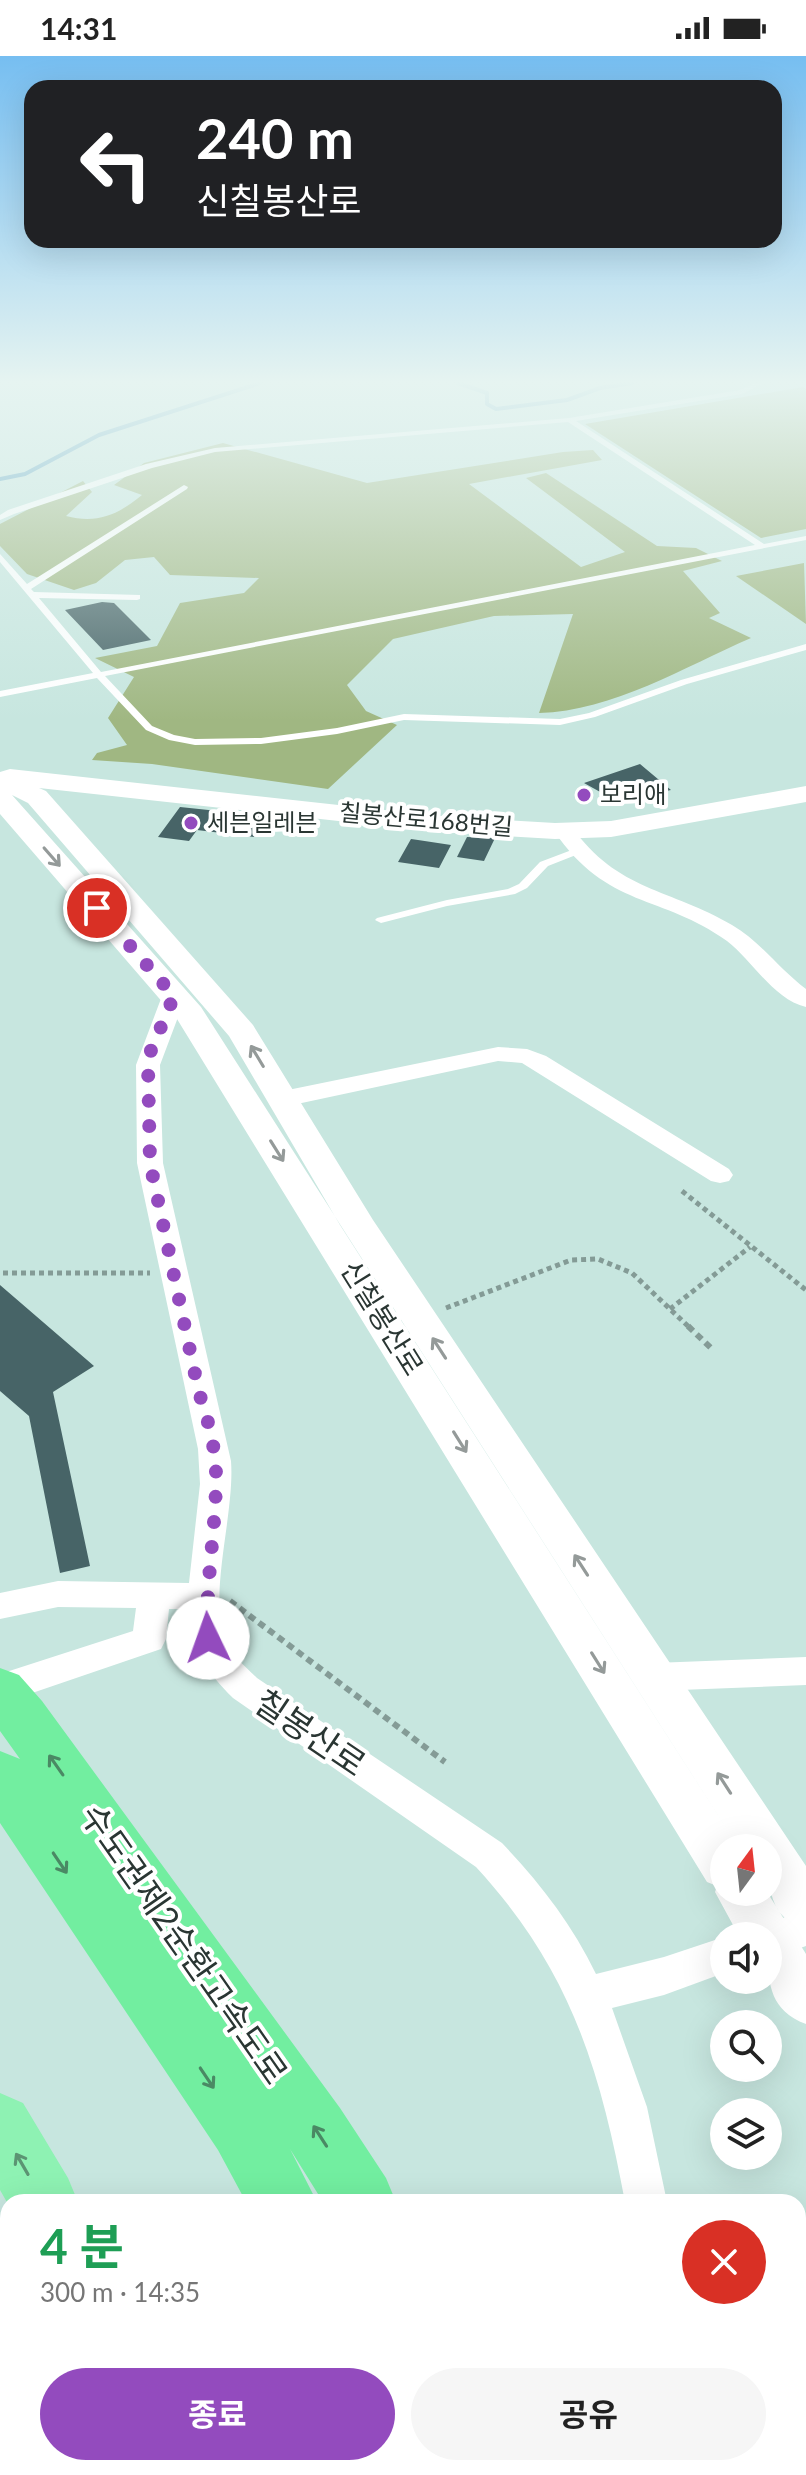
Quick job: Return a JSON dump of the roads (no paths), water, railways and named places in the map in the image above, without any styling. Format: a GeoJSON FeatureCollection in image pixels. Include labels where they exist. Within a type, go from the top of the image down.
{"type":"FeatureCollection","features":[{"type":"Feature","properties":{"kind":"highway","name":"수도권제2순환고속도로"},"geometry":{"type":"LineString","coordinates":[[7,1699],[317,2131],[357,2194]]}},
{"type":"Feature","properties":{"kind":"highway","name":"수도권제2순환고속도로"},"geometry":{"type":"LineString","coordinates":[[0,1776],[241,2127],[279,2194]]}},
{"type":"Feature","properties":{"kind":"highway"},"geometry":{"type":"LineString","coordinates":[[0,2126],[39,2194]]}},
{"type":"Feature","properties":{"kind":"street","name":"칠봉산로168번길"},"geometry":{"type":"LineString","coordinates":[[0,778],[439,824],[571,841],[611,829],[806,794]]}},
{"type":"Feature","properties":{"kind":"street","name":"신칠봉산로"},"geometry":{"type":"LineString","coordinates":[[0,778],[37,797],[223,1006],[358,1225],[757,1834]]}},
{"type":"Feature","properties":{"kind":"street","name":"신칠봉산로"},"geometry":{"type":"LineString","coordinates":[[0,798],[190,1014],[710,1844]]}},
{"type":"Feature","properties":{"kind":"street"},"geometry":{"type":"LineString","coordinates":[[571,841],[615,882],[724,930],[741,942],[783,985],[806,1000]]}},
{"type":"Feature","properties":{"kind":"street","name":"칠봉산로"},"geometry":{"type":"LineString","coordinates":[[174,996],[150,1053],[147,1075],[150,1163],[199,1393],[211,1429],[217,1482],[205,1596],[208,1638],[226,1670],[245,1688],[489,1855],[516,1881],[548,1923],[587,1995],[611,2054],[644,2194]]}},
{"type":"Feature","properties":{"kind":"street"},"geometry":{"type":"LineString","coordinates":[[283,1099],[498,1054],[515,1054],[537,1061],[720,1175]]}},
{"type":"Feature","properties":{"kind":"street"},"geometry":{"type":"LineString","coordinates":[[7,1699],[36,1673],[114,1654],[149,1639],[154,1593]]}},
{"type":"Feature","properties":{"kind":"street"},"geometry":{"type":"LineString","coordinates":[[0,1606],[58,1594],[205,1596]]}},
{"type":"Feature","properties":{"kind":"street"},"geometry":{"type":"LineString","coordinates":[[654,1677],[806,1671]]}},
{"type":"Feature","properties":{"kind":"street","name":"신칠봉산로"},"geometry":{"type":"LineString","coordinates":[[782,1872],[806,1908]]}},
{"type":"Feature","properties":{"kind":"street"},"geometry":{"type":"LineString","coordinates":[[587,1995],[664,1976],[710,1960]]}},
{"type":"Feature","properties":{"kind":"street"},"geometry":{"type":"LineString","coordinates":[[782,1963],[806,2000]]}},
{"type":"Feature","properties":{"kind":"lane"},"geometry":{"type":"LineString","coordinates":[[0,518],[58,496]]}},
{"type":"Feature","properties":{"kind":"lane"},"geometry":{"type":"LineString","coordinates":[[29,591],[171,496]]}},
{"type":"Feature","properties":{"kind":"lane"},"geometry":{"type":"LineString","coordinates":[[685,496],[762,546]]}},
{"type":"Feature","properties":{"kind":"lane"},"geometry":{"type":"LineString","coordinates":[[0,694],[806,538]]}},
{"type":"Feature","properties":{"kind":"lane"},"geometry":{"type":"LineString","coordinates":[[0,557],[99,675],[149,728],[172,738],[209,743],[337,731],[404,717],[560,722],[592,715],[684,682],[806,647]]}},
{"type":"Feature","properties":{"kind":"lane"},"geometry":{"type":"LineString","coordinates":[[29,591],[137,597]]}},
{"type":"Feature","properties":{"kind":"lane","name":"칠봉산로168번길"},"geometry":{"type":"LineString","coordinates":[[381,920],[447,903],[511,892],[523,886],[571,841]]}},
{"type":"Feature","properties":{"kind":"place","name":"보리애"},"geometry":{"type":"Point","coordinates":[584,795]}},
{"type":"Feature","properties":{"kind":"place","name":"세븐일레븐"},"geometry":{"type":"Point","coordinates":[191,823]}}]}
